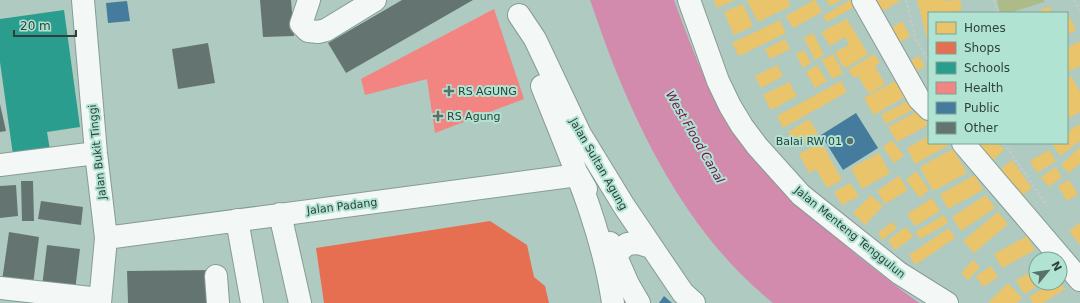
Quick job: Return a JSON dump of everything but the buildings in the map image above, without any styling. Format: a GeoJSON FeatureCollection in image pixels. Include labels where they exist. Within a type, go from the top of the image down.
{"type":"FeatureCollection","features":[{"type":"Feature","properties":{"kind":"street","name":"Jalan Bukit Tinggi"},"geometry":{"type":"LineString","coordinates":[[83,0],[96,153],[106,238],[100,301]]}},
{"type":"Feature","properties":{"kind":"street"},"geometry":{"type":"LineString","coordinates":[[309,0],[302,24],[308,31],[318,32],[326,30],[375,0]]}},
{"type":"Feature","properties":{"kind":"street","name":"Jalan Menteng Tenggulun"},"geometry":{"type":"LineString","coordinates":[[689,0],[721,87],[742,126],[757,146],[801,195],[899,273],[947,303]]}},
{"type":"Feature","properties":{"kind":"street"},"geometry":{"type":"LineString","coordinates":[[863,0],[919,99],[928,108]]}},
{"type":"Feature","properties":{"kind":"street","name":"Jalan Sultan Agung"},"geometry":{"type":"LineString","coordinates":[[516,8],[525,45],[578,175],[601,242],[612,265],[613,303]]}},
{"type":"Feature","properties":{"kind":"street","name":"Jalan Sultan Agung"},"geometry":{"type":"LineString","coordinates":[[516,8],[535,39],[580,134],[651,247],[683,293],[694,303]]}},
{"type":"Feature","properties":{"kind":"street"},"geometry":{"type":"LineString","coordinates":[[964,144],[1080,280]]}},
{"type":"Feature","properties":{"kind":"street"},"geometry":{"type":"LineString","coordinates":[[0,165],[96,153]]}},
{"type":"Feature","properties":{"kind":"street","name":"Jalan Padang"},"geometry":{"type":"LineString","coordinates":[[106,238],[578,175]]}},
{"type":"Feature","properties":{"kind":"street"},"geometry":{"type":"LineString","coordinates":[[280,214],[300,303]]}},
{"type":"Feature","properties":{"kind":"street"},"geometry":{"type":"LineString","coordinates":[[237,220],[252,303]]}},
{"type":"Feature","properties":{"kind":"street"},"geometry":{"type":"LineString","coordinates":[[638,303],[628,284],[612,265],[628,244],[638,243],[651,247]]}},
{"type":"Feature","properties":{"kind":"street"},"geometry":{"type":"LineString","coordinates":[[216,276],[218,303]]}},
{"type":"Feature","properties":{"kind":"street"},"geometry":{"type":"LineString","coordinates":[[0,288],[100,301]]}},
{"type":"Feature","properties":{"kind":"path"},"geometry":{"type":"LineString","coordinates":[[906,0],[916,40],[928,59]]}},
{"type":"Feature","properties":{"kind":"path"},"geometry":{"type":"LineString","coordinates":[[994,0],[998,12]]}},
{"type":"Feature","properties":{"kind":"path"},"geometry":{"type":"LineString","coordinates":[[1074,0],[1080,8]]}},
{"type":"Feature","properties":{"kind":"path"},"geometry":{"type":"LineString","coordinates":[[1005,144],[1048,208]]}},
{"type":"Feature","properties":{"kind":"green space"},"geometry":{"type":"Polygon","coordinates":[[[997,0],[1044,0],[1044,2],[1012,12],[1000,12],[997,0]]]}},
{"type":"Feature","properties":{"kind":"water","name":"West Flood Canal"},"geometry":{"type":"Polygon","coordinates":[[[590,0],[674,0],[696,58],[714,96],[735,133],[754,159],[776,183],[808,213],[876,271],[919,303],[773,303],[746,279],[721,253],[699,225],[678,195],[660,164],[628,99],[590,0]]]}},
{"type":"Feature","properties":{"kind":"place","name":"RS AGUNG"},"geometry":{"type":"Point","coordinates":[449,91]}},
{"type":"Feature","properties":{"kind":"place","name":"RS Agung"},"geometry":{"type":"Point","coordinates":[438,116]}},
{"type":"Feature","properties":{"kind":"place","name":"Balai RW 01"},"geometry":{"type":"Point","coordinates":[850,141]}}]}
